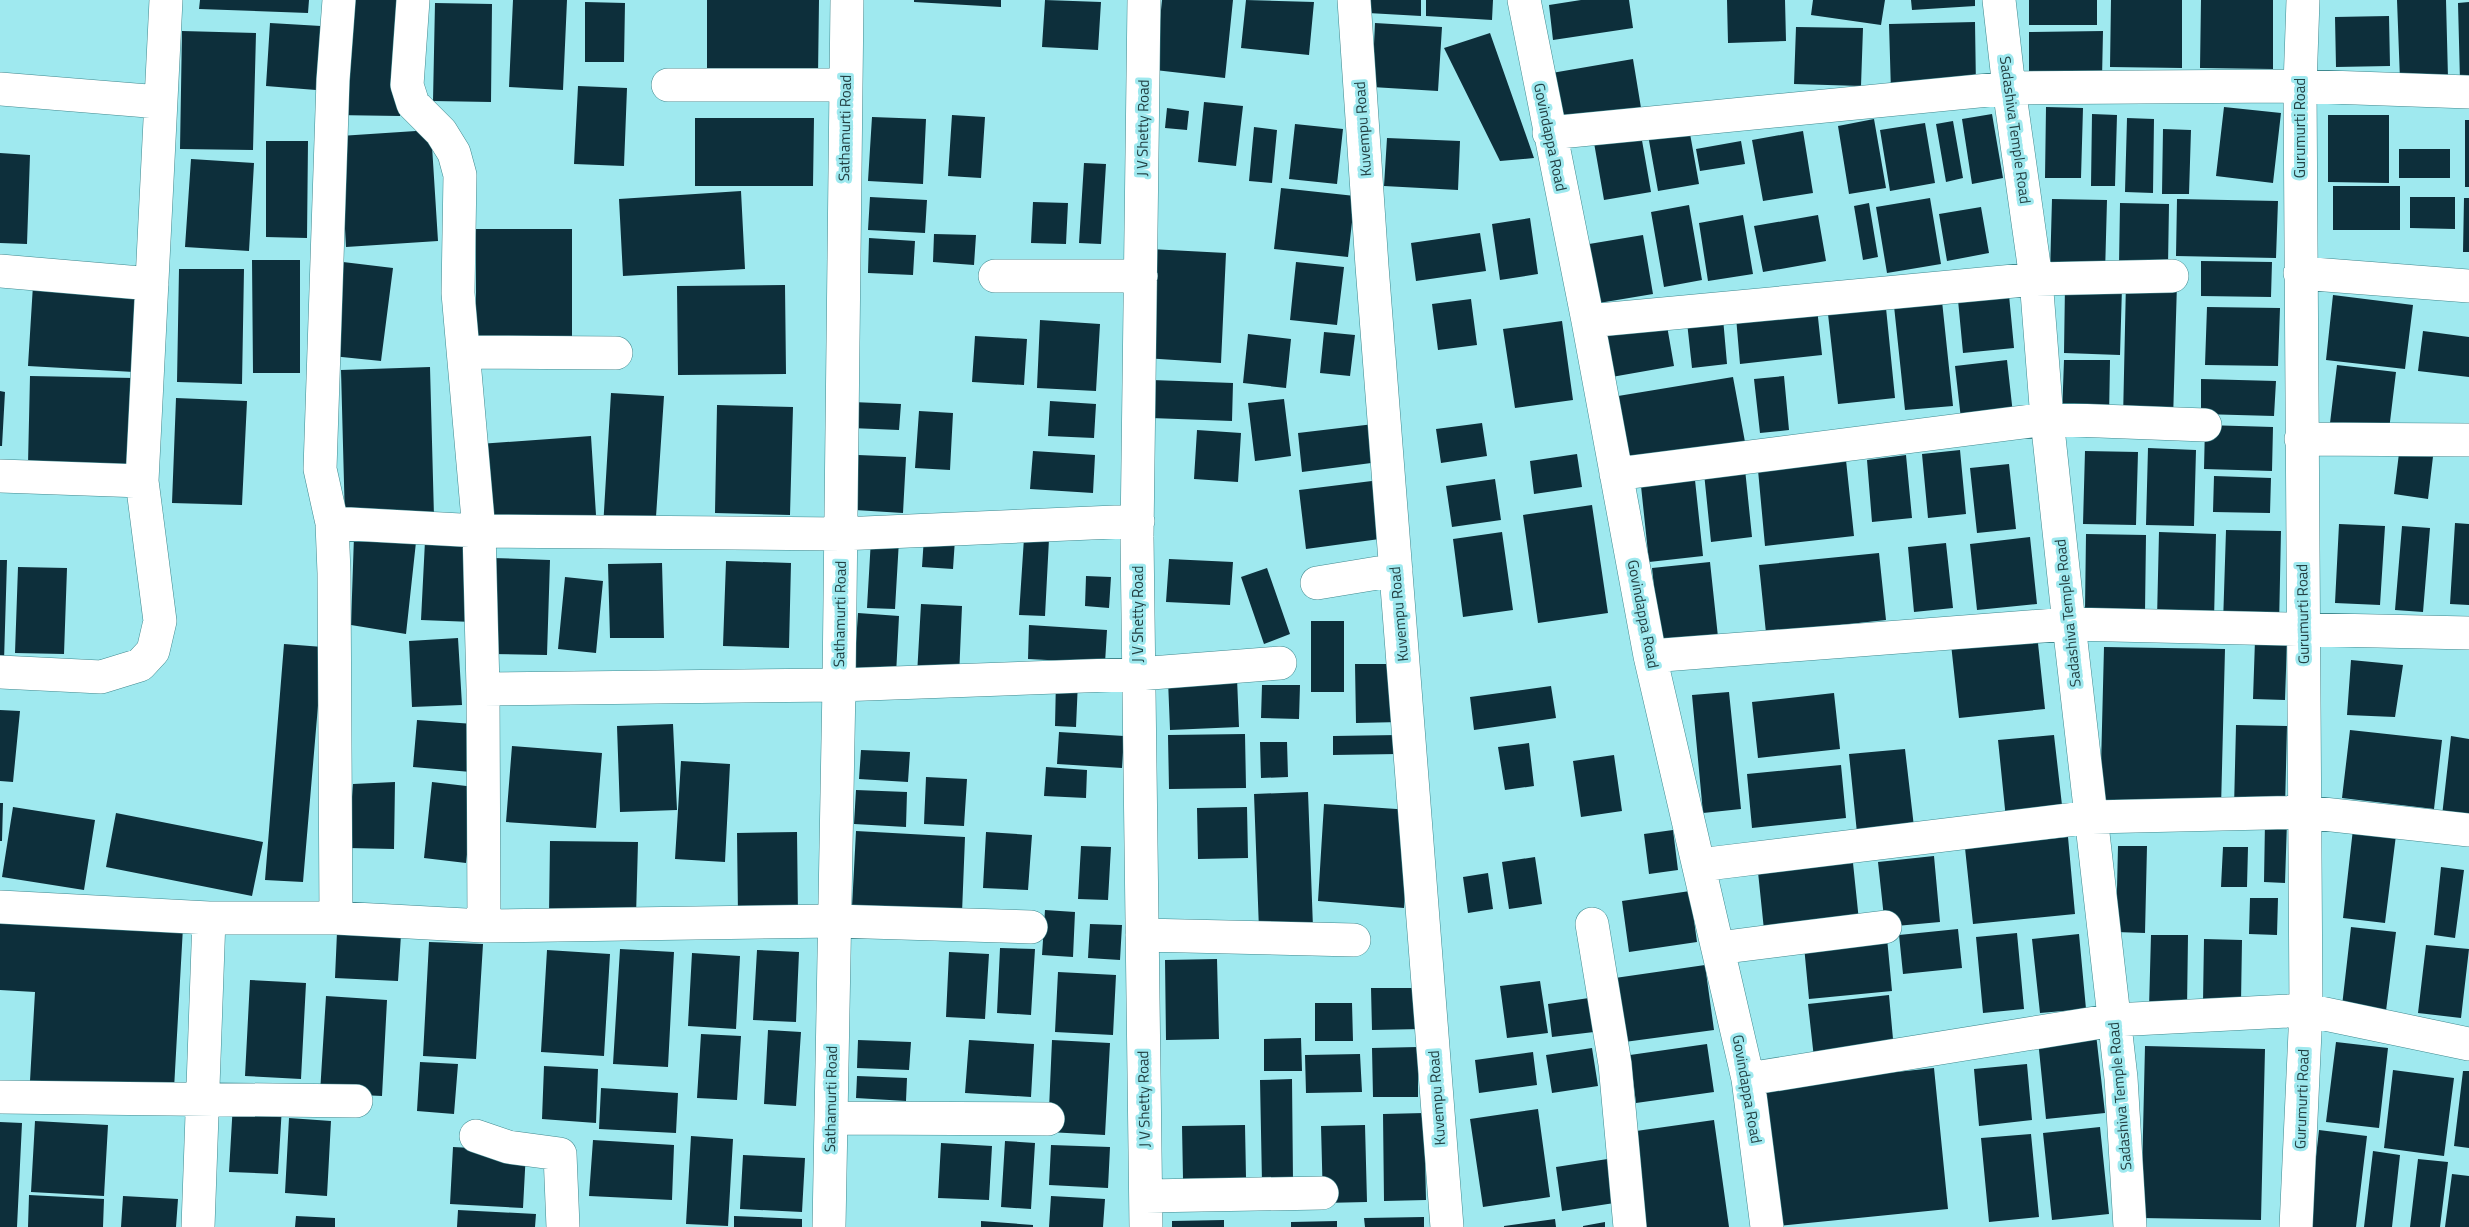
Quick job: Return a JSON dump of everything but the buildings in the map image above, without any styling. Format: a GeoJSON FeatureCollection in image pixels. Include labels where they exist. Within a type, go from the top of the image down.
{"type":"FeatureCollection","features":[{"type":"Feature","properties":{"kind":"street"},"geometry":{"type":"LineString","coordinates":[[0,672],[101,677],[140,665],[153,651],[160,621],[142,481],[166,0]]}},
{"type":"Feature","properties":{"kind":"street"},"geometry":{"type":"LineString","coordinates":[[336,918],[332,523],[320,469],[333,80],[339,0]]}},
{"type":"Feature","properties":{"kind":"street"},"geometry":{"type":"LineString","coordinates":[[413,0],[407,85],[413,104],[441,132],[454,153],[460,175],[458,293],[479,531],[483,689],[484,926]]}},
{"type":"Feature","properties":{"kind":"street","name":"Sathamurti Road"},"geometry":{"type":"LineString","coordinates":[[829,1227],[839,685],[847,0]]}},
{"type":"Feature","properties":{"kind":"street","name":"J V Shetty Road"},"geometry":{"type":"LineString","coordinates":[[1144,0],[1138,674],[1146,1211]]}},
{"type":"Feature","properties":{"kind":"street","name":"Kuvempu Road"},"geometry":{"type":"LineString","coordinates":[[1354,0],[1447,1227]]}},
{"type":"Feature","properties":{"kind":"street","name":"Govindappa Road"},"geometry":{"type":"LineString","coordinates":[[1524,0],[1650,657],[1748,1079],[1767,1227]]}},
{"type":"Feature","properties":{"kind":"street","name":"Sadashiva Temple Road"},"geometry":{"type":"LineString","coordinates":[[1999,0],[2036,279],[2047,419],[2121,1078],[2130,1227]]}},
{"type":"Feature","properties":{"kind":"street","name":"Gurumurti Road"},"geometry":{"type":"LineString","coordinates":[[2296,1227],[2306,1010],[2301,438],[2300,86],[2303,0]]}},
{"type":"Feature","properties":{"kind":"street"},"geometry":{"type":"LineString","coordinates":[[668,85],[846,85]]}},
{"type":"Feature","properties":{"kind":"street"},"geometry":{"type":"LineString","coordinates":[[1549,133],[2009,88],[2300,86],[2469,92]]}},
{"type":"Feature","properties":{"kind":"street"},"geometry":{"type":"LineString","coordinates":[[0,88],[160,102]]}},
{"type":"Feature","properties":{"kind":"street"},"geometry":{"type":"LineString","coordinates":[[0,272],[152,284]]}},
{"type":"Feature","properties":{"kind":"street"},"geometry":{"type":"LineString","coordinates":[[2301,273],[2469,286]]}},
{"type":"Feature","properties":{"kind":"street"},"geometry":{"type":"LineString","coordinates":[[995,276],[1141,276]]}},
{"type":"Feature","properties":{"kind":"street"},"geometry":{"type":"LineString","coordinates":[[1587,321],[2036,279],[2172,276]]}},
{"type":"Feature","properties":{"kind":"street"},"geometry":{"type":"LineString","coordinates":[[464,352],[616,352]]}},
{"type":"Feature","properties":{"kind":"street"},"geometry":{"type":"LineString","coordinates":[[1616,474],[2047,419],[2205,425]]}},
{"type":"Feature","properties":{"kind":"street"},"geometry":{"type":"LineString","coordinates":[[2301,438],[2469,440]]}},
{"type":"Feature","properties":{"kind":"street"},"geometry":{"type":"LineString","coordinates":[[0,476],[142,481]]}},
{"type":"Feature","properties":{"kind":"street"},"geometry":{"type":"LineString","coordinates":[[332,523],[479,531],[841,534],[1138,521]]}},
{"type":"Feature","properties":{"kind":"street"},"geometry":{"type":"LineString","coordinates":[[1317,583],[1396,570]]}},
{"type":"Feature","properties":{"kind":"street"},"geometry":{"type":"LineString","coordinates":[[1650,657],[2069,624],[2469,633]]}},
{"type":"Feature","properties":{"kind":"street"},"geometry":{"type":"LineString","coordinates":[[483,689],[839,685],[1138,674],[1280,663]]}},
{"type":"Feature","properties":{"kind":"street"},"geometry":{"type":"LineString","coordinates":[[1699,865],[2092,817],[2305,812],[2469,830]]}},
{"type":"Feature","properties":{"kind":"street"},"geometry":{"type":"LineString","coordinates":[[0,907],[209,918],[336,918],[484,926],[835,921],[1031,927]]}},
{"type":"Feature","properties":{"kind":"street"},"geometry":{"type":"LineString","coordinates":[[198,1227],[209,918]]}},
{"type":"Feature","properties":{"kind":"street"},"geometry":{"type":"LineString","coordinates":[[1592,924],[1615,1064],[1630,1227]]}},
{"type":"Feature","properties":{"kind":"street"},"geometry":{"type":"LineString","coordinates":[[1718,948],[1885,927]]}},
{"type":"Feature","properties":{"kind":"street"},"geometry":{"type":"LineString","coordinates":[[1142,935],[1354,940]]}},
{"type":"Feature","properties":{"kind":"street"},"geometry":{"type":"LineString","coordinates":[[1748,1079],[2114,1020],[2306,1010],[2469,1044]]}},
{"type":"Feature","properties":{"kind":"street"},"geometry":{"type":"LineString","coordinates":[[0,1097],[356,1101]]}},
{"type":"Feature","properties":{"kind":"street"},"geometry":{"type":"LineString","coordinates":[[831,1118],[1048,1119]]}},
{"type":"Feature","properties":{"kind":"street"},"geometry":{"type":"LineString","coordinates":[[476,1136],[508,1147],[560,1154],[563,1227]]}},
{"type":"Feature","properties":{"kind":"street"},"geometry":{"type":"LineString","coordinates":[[1146,1211],[1322,1193]]}}]}
